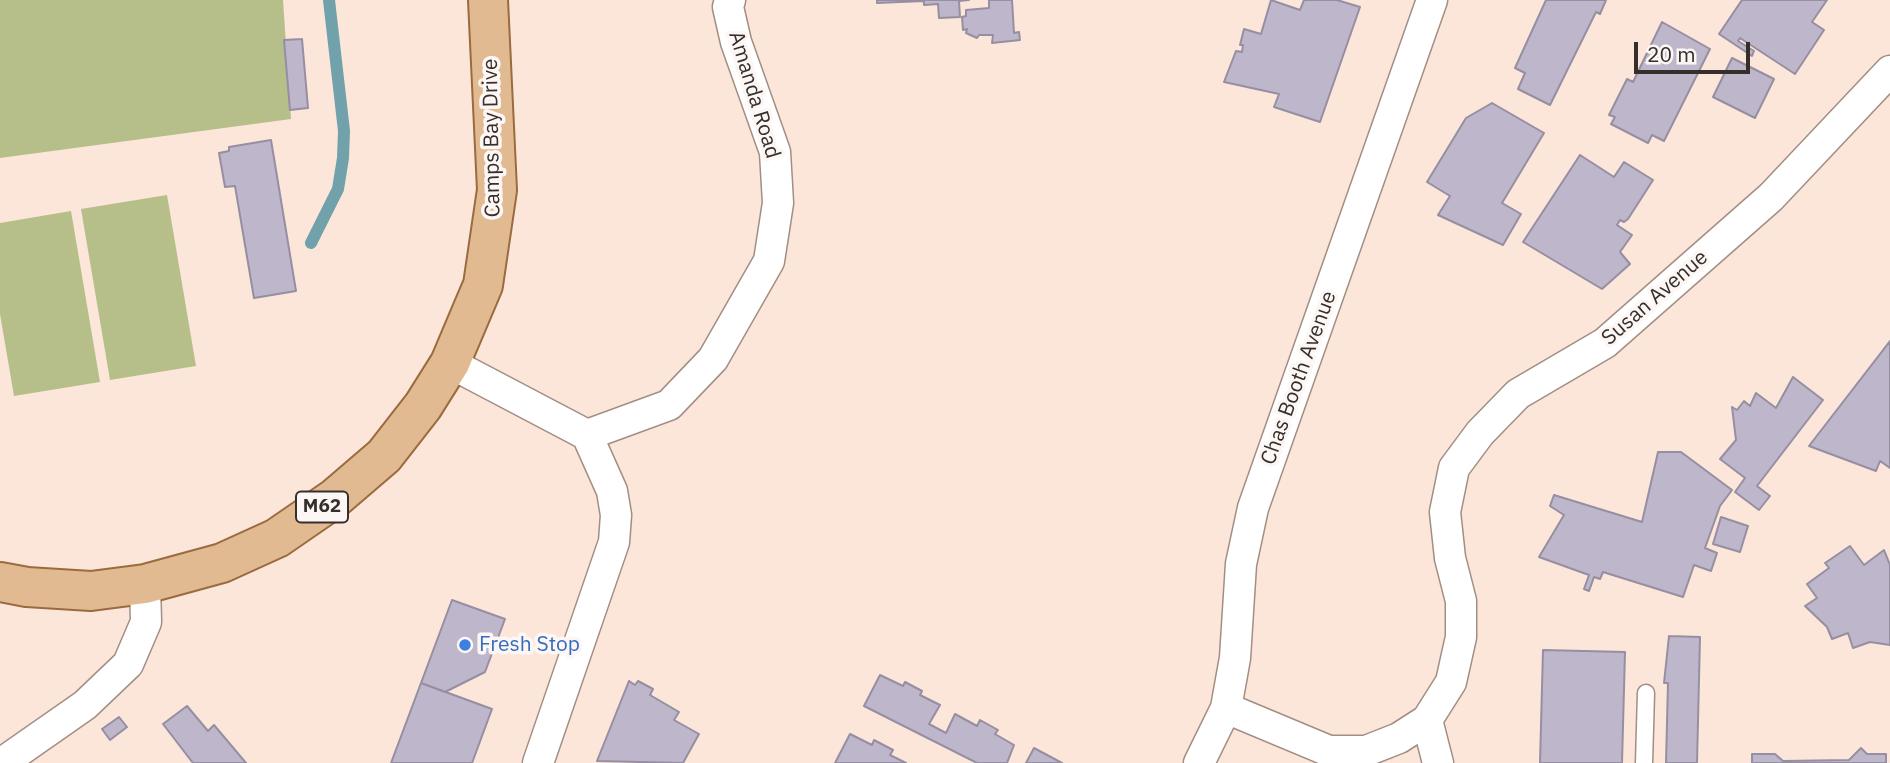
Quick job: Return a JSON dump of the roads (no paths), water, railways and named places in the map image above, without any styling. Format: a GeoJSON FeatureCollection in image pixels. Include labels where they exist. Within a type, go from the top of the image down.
{"type":"FeatureCollection","features":[{"type":"Feature","properties":{"kind":"main road","name":"Camps Bay Drive"},"geometry":{"type":"LineString","coordinates":[[0,582],[27,587],[91,590],[145,584],[222,563],[277,538],[335,498],[384,456],[423,407],[450,363],[483,285],[493,233],[497,190],[488,0]]}},
{"type":"Feature","properties":{"kind":"street","name":"Amanda Road"},"geometry":{"type":"LineString","coordinates":[[587,435],[669,405],[713,359],[769,261],[778,203],[775,152],[736,42],[730,0]]}},
{"type":"Feature","properties":{"kind":"street","name":"Chas Booth Avenue"},"geometry":{"type":"LineString","coordinates":[[1199,763],[1226,708],[1235,658],[1241,564],[1253,508],[1432,0]]}},
{"type":"Feature","properties":{"kind":"street","name":"Susan Avenue"},"geometry":{"type":"LineString","coordinates":[[1226,708],[1329,751],[1366,751],[1399,738],[1427,720],[1451,682],[1461,637],[1461,601],[1450,558],[1445,512],[1454,468],[1480,433],[1517,394],[1605,344],[1771,197],[1890,71]]}},
{"type":"Feature","properties":{"kind":"street"},"geometry":{"type":"LineString","coordinates":[[450,363],[587,435],[612,491],[616,515],[614,542],[538,763]]}},
{"type":"Feature","properties":{"kind":"street"},"geometry":{"type":"LineString","coordinates":[[2,763],[85,705],[128,664],[146,622],[145,584]]}},
{"type":"Feature","properties":{"kind":"street"},"geometry":{"type":"LineString","coordinates":[[1427,720],[1438,763]]}},
{"type":"Feature","properties":{"kind":"lane"},"geometry":{"type":"LineString","coordinates":[[1644,763],[1646,693]]}},
{"type":"Feature","properties":{"kind":"waterway"},"geometry":{"type":"LineString","coordinates":[[311,243],[338,189],[343,158],[344,131],[329,0]]}},
{"type":"Feature","properties":{"kind":"place","name":"Fresh Stop"},"geometry":{"type":"Point","coordinates":[465,645]}}]}
